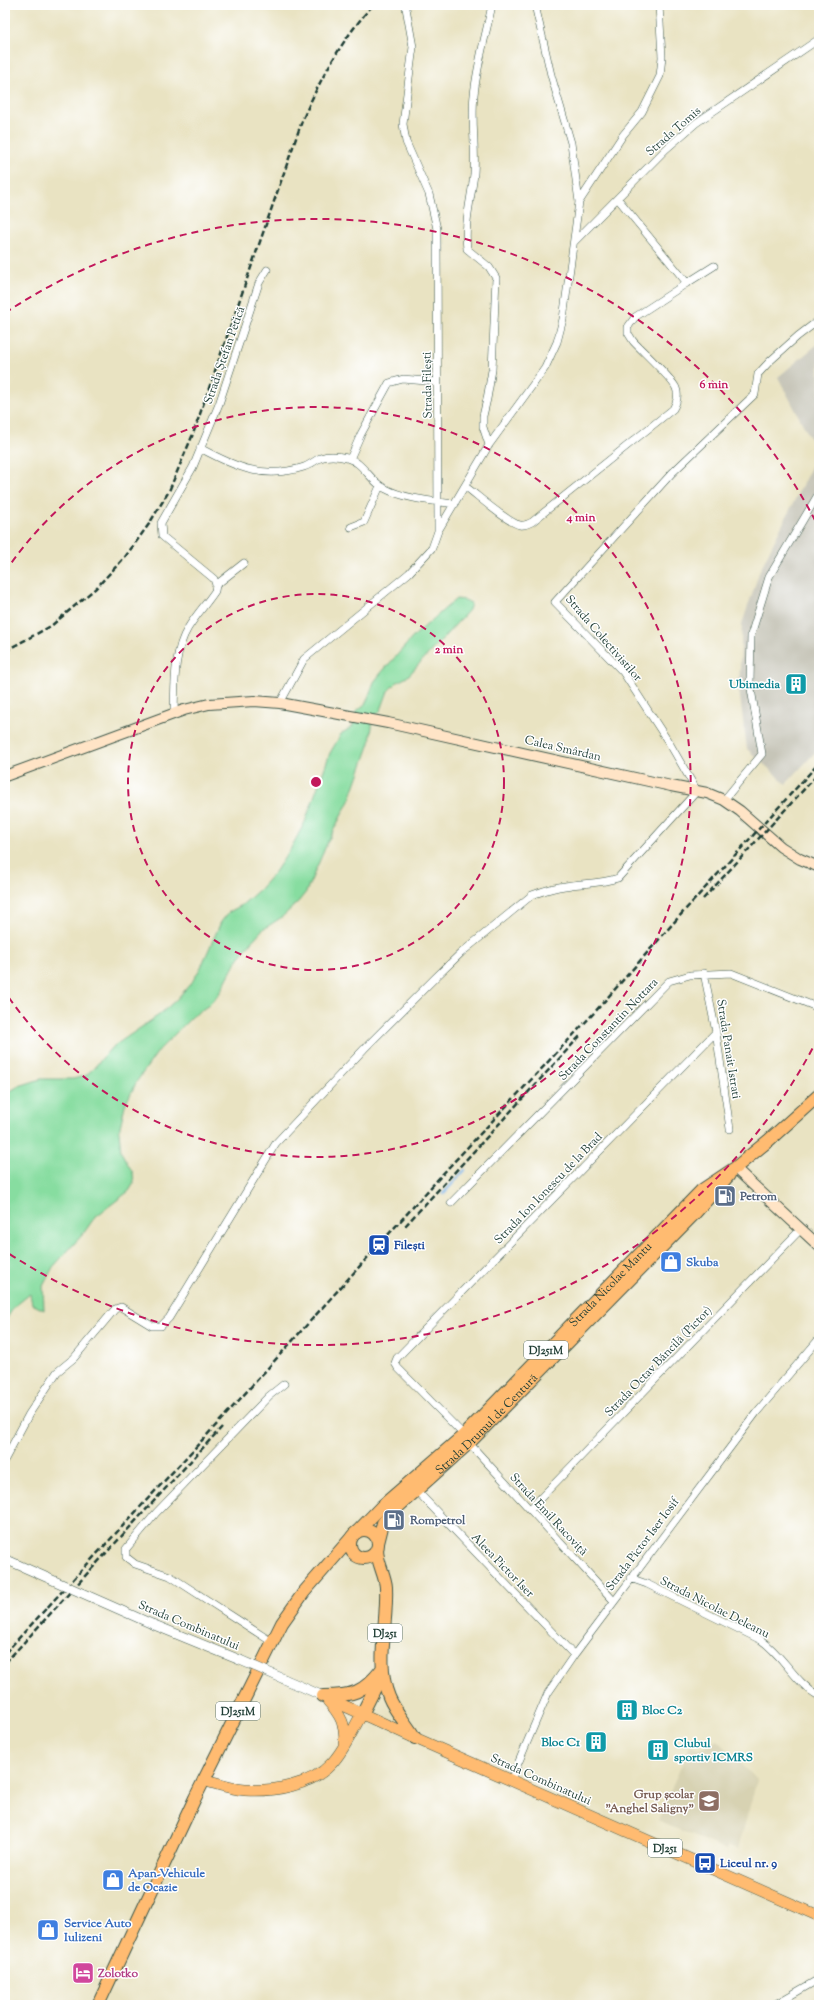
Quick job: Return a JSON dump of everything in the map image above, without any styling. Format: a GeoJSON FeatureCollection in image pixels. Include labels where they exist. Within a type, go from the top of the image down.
{"type":"FeatureCollection","features":[{"type":"Feature","properties":{"kind":"highway","name":"DJ251M"},"geometry":{"type":"LineString","coordinates":[[735,1168],[788,1124],[819,1095]]}},
{"type":"Feature","properties":{"kind":"highway","name":"Strada Drumul de Centură"},"geometry":{"type":"LineString","coordinates":[[377,1546],[383,1523],[390,1514],[695,1213],[735,1168]]}},
{"type":"Feature","properties":{"kind":"highway","name":"DJ251M"},"geometry":{"type":"LineString","coordinates":[[98,2005],[204,1780],[272,1642],[293,1607],[326,1566],[382,1506],[466,1439]]}},
{"type":"Feature","properties":{"kind":"highway"},"geometry":{"type":"LineString","coordinates":[[360,1557],[351,1550],[350,1546],[354,1535],[360,1531],[374,1534],[377,1546]]}},
{"type":"Feature","properties":{"kind":"highway","name":"DJ251M"},"geometry":{"type":"LineString","coordinates":[[326,1566],[347,1556],[372,1556],[377,1546]]}},
{"type":"Feature","properties":{"kind":"highway","name":"DJ251"},"geometry":{"type":"LineString","coordinates":[[377,1546],[377,1559],[386,1583],[382,1669],[389,1698],[415,1738]]}},
{"type":"Feature","properties":{"kind":"highway","name":"DJ251"},"geometry":{"type":"LineString","coordinates":[[360,1557],[377,1575],[386,1596]]}},
{"type":"Feature","properties":{"kind":"highway"},"geometry":{"type":"LineString","coordinates":[[323,1696],[348,1695],[361,1690],[372,1682],[382,1669]]}},
{"type":"Feature","properties":{"kind":"highway"},"geometry":{"type":"LineString","coordinates":[[362,1714],[379,1679],[382,1669]]}},
{"type":"Feature","properties":{"kind":"main road","name":"Calea Smârdan"},"geometry":{"type":"LineString","coordinates":[[5,776],[174,713],[209,704],[231,701],[280,703],[388,723],[697,791],[724,800],[740,811],[780,847],[800,859],[819,867]]}},
{"type":"Feature","properties":{"kind":"main road"},"geometry":{"type":"LineString","coordinates":[[735,1168],[819,1246]]}},
{"type":"Feature","properties":{"kind":"main road"},"geometry":{"type":"LineString","coordinates":[[323,1696],[338,1712],[342,1720],[345,1735],[343,1747]]}},
{"type":"Feature","properties":{"kind":"main road","name":"Strada Combinatului"},"geometry":{"type":"LineString","coordinates":[[323,1696],[819,1916]]}},
{"type":"Feature","properties":{"kind":"main road"},"geometry":{"type":"LineString","coordinates":[[204,1780],[245,1790],[278,1787],[301,1783],[314,1778],[323,1771],[343,1747],[362,1714]]}},
{"type":"Feature","properties":{"kind":"street"},"geometry":{"type":"LineString","coordinates":[[489,445],[483,427],[483,416],[492,370],[496,278],[489,267],[467,249],[465,235],[466,218],[474,172],[472,134],[474,94],[492,5]]}},
{"type":"Feature","properties":{"kind":"street"},"geometry":{"type":"LineString","coordinates":[[438,531],[466,487],[489,445],[545,368],[557,342],[563,319],[579,202],[571,143],[551,75],[535,5]]}},
{"type":"Feature","properties":{"kind":"street"},"geometry":{"type":"LineString","coordinates":[[579,202],[623,135],[642,112],[660,76],[662,57],[659,5]]}},
{"type":"Feature","properties":{"kind":"street","name":"Strada Filești"},"geometry":{"type":"LineString","coordinates":[[280,703],[304,659],[409,573],[432,548],[438,531],[437,229],[434,210],[429,194],[406,142],[402,124],[413,47],[406,8]]}},
{"type":"Feature","properties":{"kind":"street","name":"Strada Tomis"},"geometry":{"type":"LineString","coordinates":[[574,242],[666,149],[696,123],[819,39]]}},
{"type":"Feature","properties":{"kind":"street"},"geometry":{"type":"LineString","coordinates":[[618,199],[686,283]]}},
{"type":"Feature","properties":{"kind":"street"},"geometry":{"type":"LineString","coordinates":[[466,487],[515,523],[525,525],[532,522],[673,409],[678,398],[675,386],[633,341],[628,333],[628,327],[636,317],[714,266]]}},
{"type":"Feature","properties":{"kind":"street","name":"Strada Ștefan Petică"},"geometry":{"type":"LineString","coordinates":[[216,585],[214,579],[162,536],[161,523],[193,467],[219,404],[259,283],[267,270]]}},
{"type":"Feature","properties":{"kind":"street","name":"Strada Colectivistilor"},"geometry":{"type":"LineString","coordinates":[[697,791],[671,746],[623,672],[555,602],[672,473],[755,394],[758,374],[798,336],[819,320]]}},
{"type":"Feature","properties":{"kind":"street"},"geometry":{"type":"LineString","coordinates":[[350,459],[361,434],[389,383],[403,379],[438,382]]}},
{"type":"Feature","properties":{"kind":"street"},"geometry":{"type":"LineString","coordinates":[[200,448],[233,465],[250,471],[294,470],[306,467],[320,458],[332,456],[350,459],[361,467],[373,481],[393,492],[455,504]]}},
{"type":"Feature","properties":{"kind":"street"},"geometry":{"type":"LineString","coordinates":[[351,528],[364,522],[380,486]]}},
{"type":"Feature","properties":{"kind":"street"},"geometry":{"type":"LineString","coordinates":[[724,800],[762,754],[750,683],[751,635],[753,628],[769,577],[819,493]]}},
{"type":"Feature","properties":{"kind":"street"},"geometry":{"type":"LineString","coordinates":[[174,713],[175,675],[181,644],[188,628],[216,591],[216,585],[244,562]]}},
{"type":"Feature","properties":{"kind":"street"},"geometry":{"type":"LineString","coordinates":[[5,1459],[29,1414],[57,1372],[74,1358],[115,1309],[121,1307],[152,1326],[161,1326],[169,1318],[276,1143],[364,1049],[434,978],[484,933],[532,896],[546,890],[565,886],[606,882],[618,878],[697,791]]}},
{"type":"Feature","properties":{"kind":"street","name":"Strada Constantin Nottara"},"geometry":{"type":"LineString","coordinates":[[451,1203],[548,1106],[669,981],[680,977],[704,973],[731,973],[819,1008]]}},
{"type":"Feature","properties":{"kind":"street","name":"Strada Panait Istrati"},"geometry":{"type":"LineString","coordinates":[[704,973],[716,1032],[730,1129]]}},
{"type":"Feature","properties":{"kind":"street","name":"Strada Ion Ionescu de la Brad"},"geometry":{"type":"LineString","coordinates":[[396,1360],[716,1032]]}},
{"type":"Feature","properties":{"kind":"street","name":"Strada Octav Băncilă (Pictor)"},"geometry":{"type":"LineString","coordinates":[[530,1509],[802,1229]]}},
{"type":"Feature","properties":{"kind":"street","name":"Strada Pictor Iser Iosif"},"geometry":{"type":"LineString","coordinates":[[511,1780],[548,1693],[574,1655],[613,1600],[756,1413],[819,1339]]}},
{"type":"Feature","properties":{"kind":"street","name":"Strada Emil Racoviță"},"geometry":{"type":"LineString","coordinates":[[396,1360],[398,1368],[466,1439],[613,1600]]}},
{"type":"Feature","properties":{"kind":"street"},"geometry":{"type":"LineString","coordinates":[[272,1642],[170,1576],[135,1564],[126,1557],[126,1550],[130,1543],[168,1500],[269,1396],[284,1384]]}},
{"type":"Feature","properties":{"kind":"street","name":"Aleea Pictor Iser"},"geometry":{"type":"LineString","coordinates":[[416,1490],[574,1655]]}},
{"type":"Feature","properties":{"kind":"street","name":"Strada Combinatului"},"geometry":{"type":"LineString","coordinates":[[5,1559],[152,1624],[323,1696]]}},
{"type":"Feature","properties":{"kind":"street","name":"Strada Nicolae Deleanu"},"geometry":{"type":"LineString","coordinates":[[630,1578],[647,1584],[761,1640],[773,1649],[799,1681],[819,1696]]}},
{"type":"Feature","properties":{"kind":"street"},"geometry":{"type":"LineString","coordinates":[[774,2005],[819,1979]]}},
{"type":"Feature","properties":{"kind":"shaded area"},"geometry":{"type":"Polygon","coordinates":[[[819,343],[819,748],[786,784],[747,749],[739,690],[742,624],[760,570],[818,453],[778,377],[819,343]]]}},
{"type":"Feature","properties":{"kind":"shaded area","name":"Grup școlar \"Anghel Saligny\""},"geometry":{"type":"Polygon","coordinates":[[[717,1739],[757,1780],[738,1849],[729,1846],[727,1850],[658,1821],[690,1745],[701,1749],[717,1739]]]}},
{"type":"Feature","properties":{"kind":"green space"},"geometry":{"type":"Polygon","coordinates":[[[456,599],[465,600],[471,603],[469,610],[407,677],[396,683],[388,691],[381,710],[373,718],[370,743],[350,799],[329,839],[306,892],[282,917],[262,930],[252,941],[236,962],[219,994],[209,1005],[193,1016],[159,1050],[137,1081],[125,1105],[119,1131],[121,1152],[133,1173],[134,1183],[129,1191],[95,1217],[83,1234],[53,1267],[43,1286],[44,1310],[32,1304],[30,1294],[14,1307],[5,1321],[5,1094],[19,1086],[41,1079],[73,1079],[85,1076],[111,1048],[159,1015],[176,1000],[192,982],[201,967],[221,922],[229,912],[242,905],[259,890],[275,872],[291,848],[305,822],[330,753],[341,734],[353,726],[355,713],[366,703],[374,682],[414,636],[456,599]]]}},
{"type":"Feature","properties":{"kind":"waterway"},"geometry":{"type":"LineString","coordinates":[[443,1194],[465,1170]]}},
{"type":"Feature","properties":{"kind":"railway"},"geometry":{"type":"LineString","coordinates":[[5,651],[51,626],[96,588],[125,557],[149,524],[169,491],[193,434],[302,121],[316,90],[333,60],[351,32],[373,5]]}},
{"type":"Feature","properties":{"kind":"railway"},"geometry":{"type":"LineString","coordinates":[[5,1653],[231,1409],[450,1166],[593,1014],[685,910],[819,763]]}},
{"type":"Feature","properties":{"kind":"railway"},"geometry":{"type":"LineString","coordinates":[[703,899],[819,773]]}},
{"type":"Feature","properties":{"kind":"railway"},"geometry":{"type":"LineString","coordinates":[[405,1226],[581,1035]]}},
{"type":"Feature","properties":{"kind":"railway"},"geometry":{"type":"LineString","coordinates":[[5,1663],[222,1427]]}},
{"type":"Feature","properties":{"kind":"place","name":"Ubimedia"},"geometry":{"type":"Point","coordinates":[796,684]}},
{"type":"Feature","properties":{"kind":"place","name":"Petrom"},"geometry":{"type":"Point","coordinates":[725,1196]}},
{"type":"Feature","properties":{"kind":"place","name":"Filești"},"geometry":{"type":"Point","coordinates":[379,1245]}},
{"type":"Feature","properties":{"kind":"place","name":"Skuba"},"geometry":{"type":"Point","coordinates":[671,1262]}},
{"type":"Feature","properties":{"kind":"place","name":"Rompetrol"},"geometry":{"type":"Point","coordinates":[394,1520]}},
{"type":"Feature","properties":{"kind":"place","name":"Bloc C2"},"geometry":{"type":"Point","coordinates":[627,1710]}},
{"type":"Feature","properties":{"kind":"place","name":"Bloc C1"},"geometry":{"type":"Point","coordinates":[596,1742]}},
{"type":"Feature","properties":{"kind":"place","name":"Clubul sportiv ICMRS"},"geometry":{"type":"Point","coordinates":[658,1750]}},
{"type":"Feature","properties":{"kind":"place","name":"Grup școlar \"Anghel Saligny\""},"geometry":{"type":"Point","coordinates":[709,1801]}},
{"type":"Feature","properties":{"kind":"place","name":"Liceul nr. 9"},"geometry":{"type":"Point","coordinates":[705,1863]}},
{"type":"Feature","properties":{"kind":"place","name":"Apan-Vehicule de Ocazie"},"geometry":{"type":"Point","coordinates":[113,1880]}},
{"type":"Feature","properties":{"kind":"place","name":"Service Auto Iulizeni"},"geometry":{"type":"Point","coordinates":[48,1930]}},
{"type":"Feature","properties":{"kind":"place","name":"Zolotko"},"geometry":{"type":"Point","coordinates":[83,1973]}}]}
